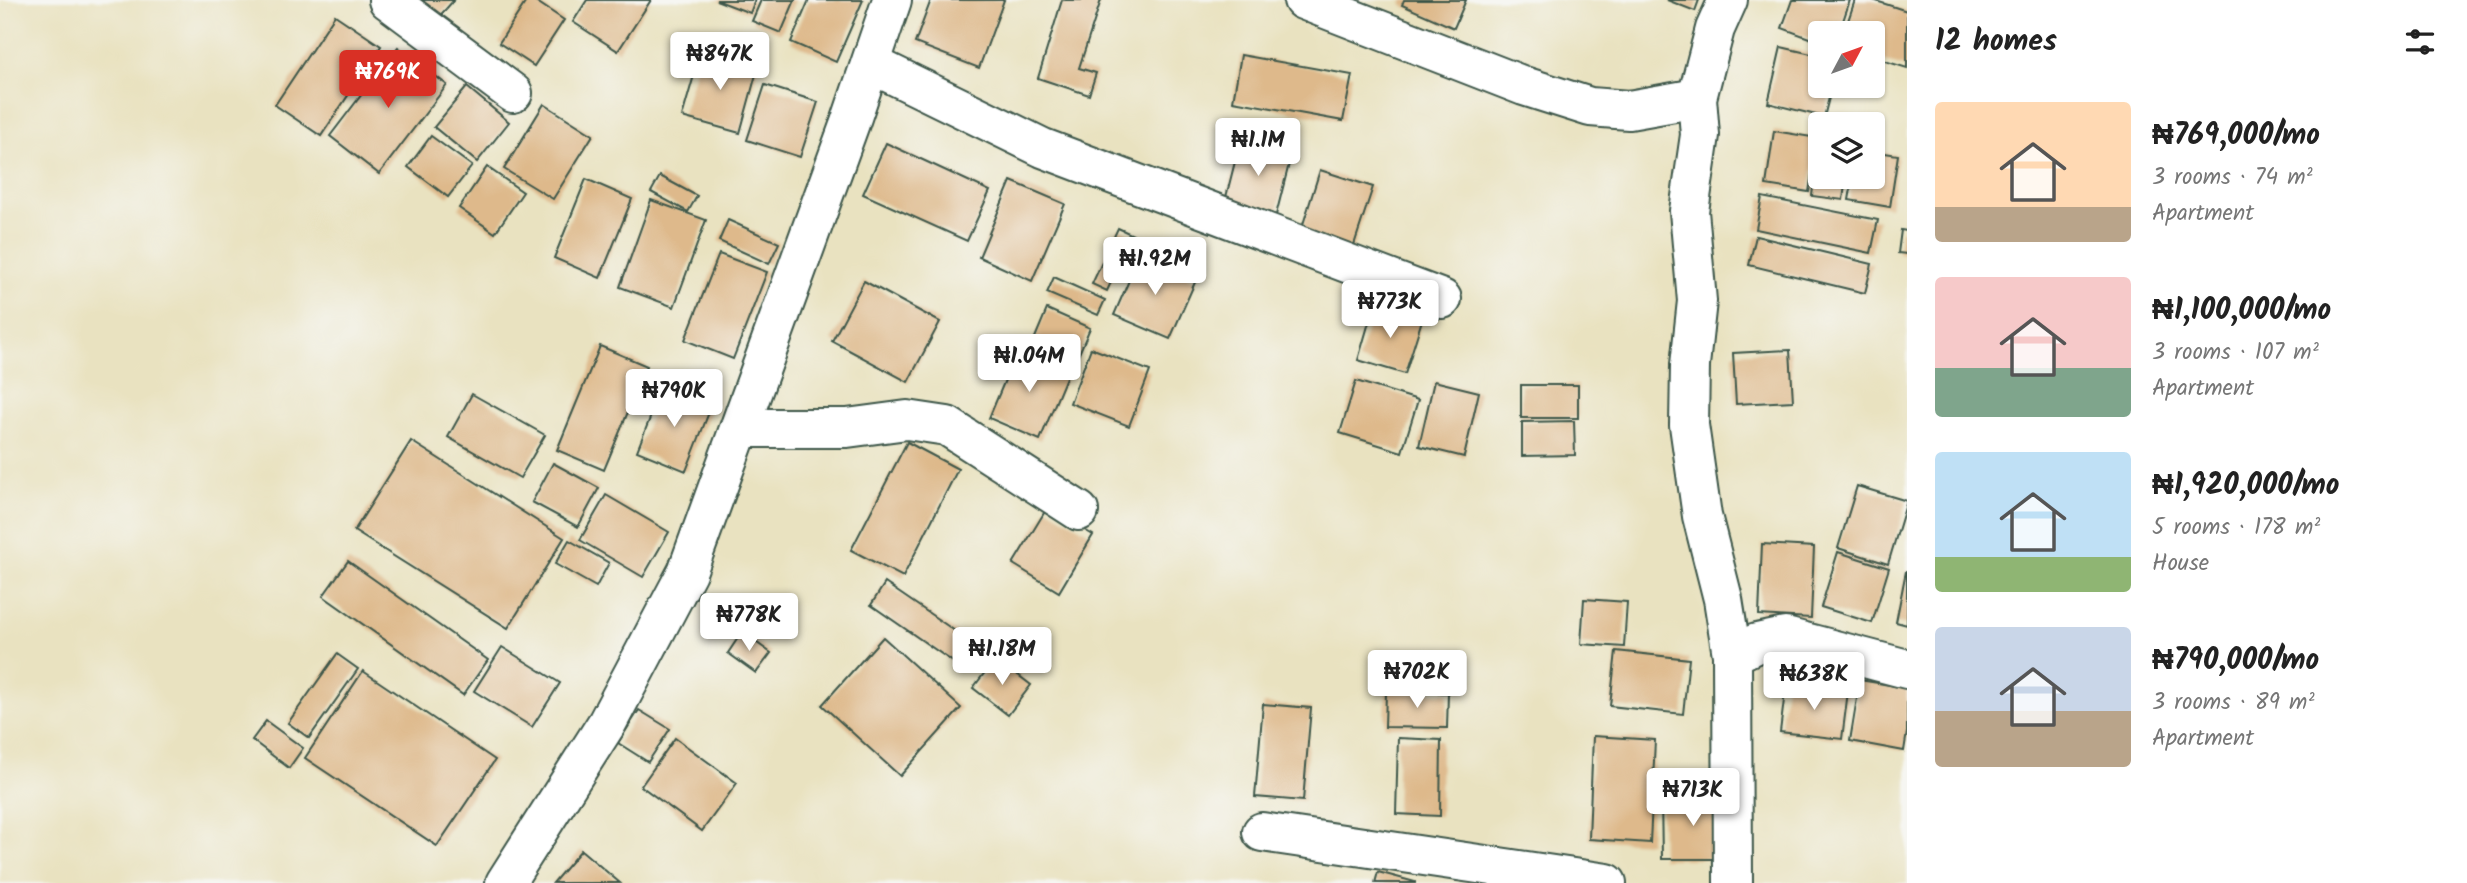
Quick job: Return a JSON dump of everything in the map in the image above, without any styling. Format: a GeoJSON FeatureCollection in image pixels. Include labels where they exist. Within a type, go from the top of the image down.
{"type":"FeatureCollection","features":[{"type":"Feature","properties":{"kind":"street"},"geometry":{"type":"LineString","coordinates":[[388,0],[513,93]]}},
{"type":"Feature","properties":{"kind":"street"},"geometry":{"type":"LineString","coordinates":[[505,883],[607,723],[687,572],[871,65],[892,0]]}},
{"type":"Feature","properties":{"kind":"street"},"geometry":{"type":"LineString","coordinates":[[1303,0],[1524,86],[1590,107],[1629,110],[1697,98]]}},
{"type":"Feature","properties":{"kind":"street"},"geometry":{"type":"LineString","coordinates":[[1728,0],[1715,29],[1697,98],[1700,135],[1689,211],[1697,301],[1690,366],[1689,425],[1702,516],[1723,598],[1732,655],[1733,883]]}},
{"type":"Feature","properties":{"kind":"street"},"geometry":{"type":"LineString","coordinates":[[871,65],[1043,148],[1442,299]]}},
{"type":"Feature","properties":{"kind":"street"},"geometry":{"type":"LineString","coordinates":[[740,428],[847,428],[907,420],[947,426],[1079,510]]}},
{"type":"Feature","properties":{"kind":"street"},"geometry":{"type":"LineString","coordinates":[[1732,655],[1757,643],[1785,637],[1907,669]]}},
{"type":"Feature","properties":{"kind":"street"},"geometry":{"type":"LineString","coordinates":[[1262,832],[1607,883]]}},
{"type":"Feature","properties":{"kind":"building"},"geometry":{"type":"Polygon","coordinates":[[[412,0],[454,0],[436,20],[412,0]]]}},
{"type":"Feature","properties":{"kind":"building"},"geometry":{"type":"Polygon","coordinates":[[[527,0],[534,0],[564,20],[534,66],[499,43],[527,0]]]}},
{"type":"Feature","properties":{"kind":"building"},"geometry":{"type":"Polygon","coordinates":[[[587,0],[651,0],[618,51],[573,22],[587,0]]]}},
{"type":"Feature","properties":{"kind":"building"},"geometry":{"type":"Polygon","coordinates":[[[716,0],[755,0],[750,13],[716,0]]]}},
{"type":"Feature","properties":{"kind":"building"},"geometry":{"type":"Polygon","coordinates":[[[761,0],[795,0],[781,33],[752,21],[761,0]]]}},
{"type":"Feature","properties":{"kind":"building"},"geometry":{"type":"Polygon","coordinates":[[[809,0],[863,0],[836,62],[791,42],[809,0]]]}},
{"type":"Feature","properties":{"kind":"building"},"geometry":{"type":"Polygon","coordinates":[[[931,0],[1004,0],[979,68],[915,43],[931,0]]]}},
{"type":"Feature","properties":{"kind":"building"},"geometry":{"type":"Polygon","coordinates":[[[1062,0],[1101,0],[1079,68],[1096,73],[1089,95],[1038,78],[1062,0]]]}},
{"type":"Feature","properties":{"kind":"building"},"geometry":{"type":"Polygon","coordinates":[[[1404,0],[1466,0],[1454,28],[1402,5],[1404,0]]]}},
{"type":"Feature","properties":{"kind":"building"},"geometry":{"type":"Polygon","coordinates":[[[1667,0],[1699,0],[1695,11],[1667,0]]]}},
{"type":"Feature","properties":{"kind":"building"},"geometry":{"type":"Polygon","coordinates":[[[1792,0],[1850,0],[1843,21],[1808,21],[1808,38],[1782,28],[1792,0]]]}},
{"type":"Feature","properties":{"kind":"building"},"geometry":{"type":"Polygon","coordinates":[[[1855,0],[1873,0],[1907,11],[1907,68],[1885,61],[1885,21],[1848,21],[1855,0]]]}},
{"type":"Feature","properties":{"kind":"building"},"geometry":{"type":"Polygon","coordinates":[[[335,15],[381,46],[321,136],[275,105],[335,15]]]}},
{"type":"Feature","properties":{"kind":"building"},"geometry":{"type":"Polygon","coordinates":[[[398,47],[447,85],[379,174],[330,136],[398,47]]]}},
{"type":"Feature","properties":{"kind":"building"},"geometry":{"type":"Polygon","coordinates":[[[1781,47],[1808,53],[1808,98],[1829,98],[1825,112],[1808,113],[1768,103],[1781,47]]]}},
{"type":"Feature","properties":{"kind":"building"},"geometry":{"type":"Polygon","coordinates":[[[701,51],[758,67],[740,133],[682,117],[701,51]]]}},
{"type":"Feature","properties":{"kind":"building"},"geometry":{"type":"Polygon","coordinates":[[[1241,55],[1352,75],[1343,121],[1233,101],[1241,55]]]}},
{"type":"Feature","properties":{"kind":"building"},"geometry":{"type":"Polygon","coordinates":[[[765,85],[818,102],[800,157],[747,140],[765,85]]]}},
{"type":"Feature","properties":{"kind":"building"},"geometry":{"type":"Polygon","coordinates":[[[467,87],[509,122],[477,162],[434,127],[467,87]]]}},
{"type":"Feature","properties":{"kind":"building"},"geometry":{"type":"Polygon","coordinates":[[[544,104],[593,135],[553,199],[504,169],[544,104]]]}},
{"type":"Feature","properties":{"kind":"building"},"geometry":{"type":"Polygon","coordinates":[[[1774,131],[1808,136],[1809,192],[1766,185],[1774,131]]]}},
{"type":"Feature","properties":{"kind":"building"},"geometry":{"type":"Polygon","coordinates":[[[431,136],[472,166],[448,197],[408,167],[431,136]]]}},
{"type":"Feature","properties":{"kind":"building"},"geometry":{"type":"Polygon","coordinates":[[[1240,142],[1291,156],[1276,215],[1225,201],[1240,142]]]}},
{"type":"Feature","properties":{"kind":"building"},"geometry":{"type":"Polygon","coordinates":[[[886,143],[990,191],[967,241],[863,194],[886,143]]]}},
{"type":"Feature","properties":{"kind":"building"},"geometry":{"type":"Polygon","coordinates":[[[1885,153],[1898,155],[1890,207],[1849,200],[1851,189],[1885,189],[1885,153]]]}},
{"type":"Feature","properties":{"kind":"building"},"geometry":{"type":"Polygon","coordinates":[[[487,167],[523,192],[495,233],[459,208],[487,167]]]}},
{"type":"Feature","properties":{"kind":"building"},"geometry":{"type":"Polygon","coordinates":[[[1320,170],[1373,187],[1352,251],[1300,234],[1320,170]]]}},
{"type":"Feature","properties":{"kind":"building"},"geometry":{"type":"Polygon","coordinates":[[[660,176],[697,196],[688,212],[651,192],[660,176]]]}},
{"type":"Feature","properties":{"kind":"building"},"geometry":{"type":"Polygon","coordinates":[[[586,179],[632,199],[600,278],[554,258],[586,179]]]}},
{"type":"Feature","properties":{"kind":"building"},"geometry":{"type":"Polygon","coordinates":[[[1011,181],[1065,204],[1032,281],[979,257],[1011,181]]]}},
{"type":"Feature","properties":{"kind":"building"},"geometry":{"type":"Polygon","coordinates":[[[1813,189],[1844,189],[1843,200],[1812,196],[1813,189]]]}},
{"type":"Feature","properties":{"kind":"building"},"geometry":{"type":"Polygon","coordinates":[[[1762,197],[1878,220],[1871,253],[1756,229],[1762,197]]]}},
{"type":"Feature","properties":{"kind":"building"},"geometry":{"type":"Polygon","coordinates":[[[651,200],[706,220],[674,307],[620,287],[651,200]]]}},
{"type":"Feature","properties":{"kind":"building"},"geometry":{"type":"Polygon","coordinates":[[[728,220],[779,243],[769,264],[719,241],[728,220]]]}},
{"type":"Feature","properties":{"kind":"building"},"geometry":{"type":"Polygon","coordinates":[[[1118,228],[1133,235],[1107,291],[1092,284],[1118,228]]]}},
{"type":"Feature","properties":{"kind":"building"},"geometry":{"type":"Polygon","coordinates":[[[1901,230],[1907,231],[1907,254],[1898,253],[1901,230]]]}},
{"type":"Feature","properties":{"kind":"building"},"geometry":{"type":"Polygon","coordinates":[[[1756,236],[1872,264],[1865,293],[1749,265],[1756,236]]]}},
{"type":"Feature","properties":{"kind":"building"},"geometry":{"type":"Polygon","coordinates":[[[719,254],[767,272],[733,359],[685,340],[719,254]]]}},
{"type":"Feature","properties":{"kind":"building"},"geometry":{"type":"Polygon","coordinates":[[[1140,255],[1196,280],[1170,339],[1114,315],[1140,255]]]}},
{"type":"Feature","properties":{"kind":"building"},"geometry":{"type":"Polygon","coordinates":[[[1054,277],[1105,300],[1098,315],[1047,293],[1054,277]]]}},
{"type":"Feature","properties":{"kind":"building"},"geometry":{"type":"Polygon","coordinates":[[[864,281],[940,322],[908,382],[832,341],[864,281]]]}},
{"type":"Feature","properties":{"kind":"building"},"geometry":{"type":"Polygon","coordinates":[[[1374,305],[1422,320],[1405,374],[1358,360],[1374,305]]]}},
{"type":"Feature","properties":{"kind":"building"},"geometry":{"type":"Polygon","coordinates":[[[1047,309],[1090,328],[1075,363],[1032,345],[1047,309]]]}},
{"type":"Feature","properties":{"kind":"building"},"geometry":{"type":"Polygon","coordinates":[[[600,346],[647,366],[604,470],[557,450],[600,346]]]}},
{"type":"Feature","properties":{"kind":"building"},"geometry":{"type":"Polygon","coordinates":[[[1091,348],[1150,371],[1129,426],[1070,403],[1091,348]]]}},
{"type":"Feature","properties":{"kind":"building"},"geometry":{"type":"Polygon","coordinates":[[[1018,349],[1069,370],[1040,440],[989,418],[1018,349]]]}},
{"type":"Feature","properties":{"kind":"building"},"geometry":{"type":"Polygon","coordinates":[[[1790,350],[1793,401],[1736,404],[1733,353],[1790,350]]]}},
{"type":"Feature","properties":{"kind":"building"},"geometry":{"type":"Polygon","coordinates":[[[1356,381],[1418,400],[1402,452],[1340,433],[1356,381]]]}},
{"type":"Feature","properties":{"kind":"building"},"geometry":{"type":"Polygon","coordinates":[[[1434,381],[1479,392],[1464,457],[1419,446],[1434,381]]]}},
{"type":"Feature","properties":{"kind":"building"},"geometry":{"type":"Polygon","coordinates":[[[1521,385],[1578,385],[1578,418],[1521,418],[1521,385]]]}},
{"type":"Feature","properties":{"kind":"building"},"geometry":{"type":"Polygon","coordinates":[[[662,388],[711,407],[686,471],[637,451],[662,388]]]}},
{"type":"Feature","properties":{"kind":"building"},"geometry":{"type":"Polygon","coordinates":[[[472,394],[545,435],[520,478],[448,437],[472,394]]]}},
{"type":"Feature","properties":{"kind":"building"},"geometry":{"type":"Polygon","coordinates":[[[1574,421],[1575,455],[1522,456],[1522,422],[1574,421]]]}},
{"type":"Feature","properties":{"kind":"building"},"geometry":{"type":"Polygon","coordinates":[[[411,441],[564,538],[508,628],[354,531],[411,441]]]}},
{"type":"Feature","properties":{"kind":"building"},"geometry":{"type":"Polygon","coordinates":[[[907,442],[958,469],[903,577],[851,550],[907,442]]]}},
{"type":"Feature","properties":{"kind":"building"},"geometry":{"type":"Polygon","coordinates":[[[553,463],[599,488],[578,527],[532,502],[553,463]]]}},
{"type":"Feature","properties":{"kind":"building"},"geometry":{"type":"Polygon","coordinates":[[[1857,486],[1907,501],[1888,564],[1838,548],[1857,486]]]}},
{"type":"Feature","properties":{"kind":"building"},"geometry":{"type":"Polygon","coordinates":[[[606,495],[669,532],[643,577],[580,540],[606,495]]]}},
{"type":"Feature","properties":{"kind":"building"},"geometry":{"type":"Polygon","coordinates":[[[1047,508],[1093,535],[1059,592],[1013,564],[1047,508]]]}},
{"type":"Feature","properties":{"kind":"building"},"geometry":{"type":"Polygon","coordinates":[[[569,540],[609,563],[596,587],[555,564],[569,540]]]}},
{"type":"Feature","properties":{"kind":"building"},"geometry":{"type":"Polygon","coordinates":[[[1762,544],[1814,547],[1811,618],[1759,615],[1762,544]]]}},
{"type":"Feature","properties":{"kind":"building"},"geometry":{"type":"Polygon","coordinates":[[[1838,552],[1889,568],[1872,623],[1821,607],[1838,552]]]}},
{"type":"Feature","properties":{"kind":"building"},"geometry":{"type":"Polygon","coordinates":[[[348,561],[488,660],[463,695],[323,596],[348,561]]]}},
{"type":"Feature","properties":{"kind":"building"},"geometry":{"type":"Polygon","coordinates":[[[1907,571],[1907,625],[1896,622],[1907,571]]]}},
{"type":"Feature","properties":{"kind":"building"},"geometry":{"type":"Polygon","coordinates":[[[885,583],[974,644],[959,666],[871,605],[885,583]]]}},
{"type":"Feature","properties":{"kind":"building"},"geometry":{"type":"Polygon","coordinates":[[[1584,599],[1627,602],[1624,647],[1581,644],[1584,599]]]}},
{"type":"Feature","properties":{"kind":"building"},"geometry":{"type":"Polygon","coordinates":[[[742,632],[771,653],[756,673],[728,653],[742,632]]]}},
{"type":"Feature","properties":{"kind":"building"},"geometry":{"type":"Polygon","coordinates":[[[883,637],[961,708],[900,776],[822,705],[883,637]]]}},
{"type":"Feature","properties":{"kind":"building"},"geometry":{"type":"Polygon","coordinates":[[[502,647],[560,683],[532,727],[474,691],[502,647]]]}},
{"type":"Feature","properties":{"kind":"building"},"geometry":{"type":"Polygon","coordinates":[[[1616,651],[1689,659],[1683,714],[1610,706],[1616,651]]]}},
{"type":"Feature","properties":{"kind":"building"},"geometry":{"type":"Polygon","coordinates":[[[337,654],[358,669],[309,738],[288,723],[337,654]]]}},
{"type":"Feature","properties":{"kind":"building"},"geometry":{"type":"Polygon","coordinates":[[[996,658],[1031,685],[1008,715],[973,688],[996,658]]]}},
{"type":"Feature","properties":{"kind":"building"},"geometry":{"type":"Polygon","coordinates":[[[363,671],[495,760],[437,846],[305,758],[363,671]]]}},
{"type":"Feature","properties":{"kind":"building"},"geometry":{"type":"Polygon","coordinates":[[[1860,680],[1907,688],[1904,751],[1850,741],[1860,680]]]}},
{"type":"Feature","properties":{"kind":"building"},"geometry":{"type":"Polygon","coordinates":[[[1786,684],[1848,691],[1842,739],[1780,732],[1786,684]]]}},
{"type":"Feature","properties":{"kind":"building"},"geometry":{"type":"Polygon","coordinates":[[[1386,692],[1448,693],[1447,728],[1385,727],[1386,692]]]}},
{"type":"Feature","properties":{"kind":"building"},"geometry":{"type":"Polygon","coordinates":[[[1263,704],[1311,708],[1303,801],[1255,797],[1263,704]]]}},
{"type":"Feature","properties":{"kind":"building"},"geometry":{"type":"Polygon","coordinates":[[[639,710],[670,729],[648,762],[618,743],[639,710]]]}},
{"type":"Feature","properties":{"kind":"building"},"geometry":{"type":"Polygon","coordinates":[[[266,721],[303,748],[289,768],[252,740],[266,721]]]}},
{"type":"Feature","properties":{"kind":"building"},"geometry":{"type":"Polygon","coordinates":[[[1593,736],[1655,740],[1650,843],[1589,839],[1593,736]]]}},
{"type":"Feature","properties":{"kind":"building"},"geometry":{"type":"Polygon","coordinates":[[[675,738],[737,783],[702,831],[641,786],[675,738]]]}},
{"type":"Feature","properties":{"kind":"building"},"geometry":{"type":"Polygon","coordinates":[[[1398,738],[1441,740],[1440,816],[1396,814],[1398,738]]]}},
{"type":"Feature","properties":{"kind":"building"},"geometry":{"type":"Polygon","coordinates":[[[1661,796],[1725,797],[1725,859],[1662,859],[1661,796]]]}},
{"type":"Feature","properties":{"kind":"building"},"geometry":{"type":"Polygon","coordinates":[[[581,850],[620,883],[553,883],[581,850]]]}},
{"type":"Feature","properties":{"kind":"building"},"geometry":{"type":"Polygon","coordinates":[[[1378,872],[1415,882],[1415,883],[1375,883],[1378,872]]]}}]}
